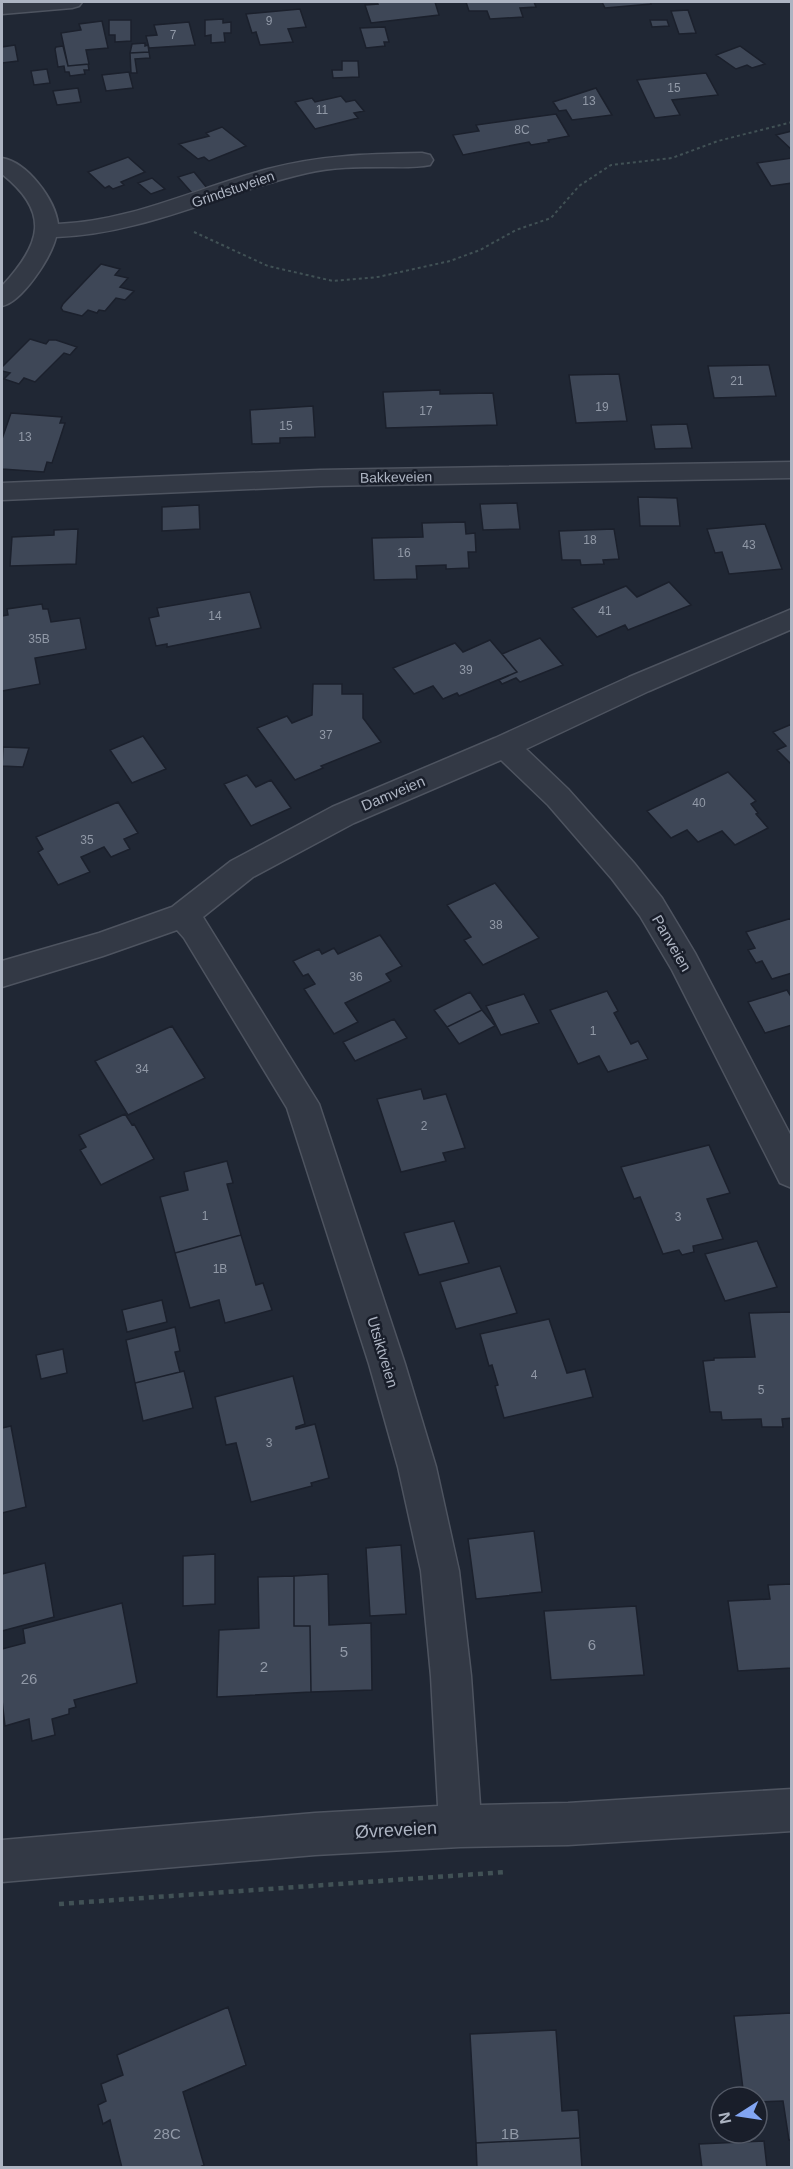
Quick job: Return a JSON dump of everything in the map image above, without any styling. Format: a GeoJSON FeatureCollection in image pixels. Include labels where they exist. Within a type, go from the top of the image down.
{"type":"FeatureCollection","features":[{"type":"Feature","properties":{"kind":"street"},"geometry":{"type":"LineString","coordinates":[[2,8],[72,2]]}},
{"type":"Feature","properties":{"kind":"street","name":"Grindstuveien"},"geometry":{"type":"LineString","coordinates":[[47,231],[87,230],[148,217],[309,165],[422,160]]}},
{"type":"Feature","properties":{"kind":"street"},"geometry":{"type":"LineString","coordinates":[[2,164],[17,174],[37,193],[46,212],[47,231],[39,255],[19,282],[2,299]]}},
{"type":"Feature","properties":{"kind":"street","name":"Bakkeveien"},"geometry":{"type":"LineString","coordinates":[[2,492],[320,478],[792,470]]}},
{"type":"Feature","properties":{"kind":"street","name":"Damveien"},"geometry":{"type":"LineString","coordinates":[[2,974],[103,944],[183,916],[242,869],[343,815],[505,746],[639,684],[792,618]]}},
{"type":"Feature","properties":{"kind":"street","name":"Panveien"},"geometry":{"type":"LineString","coordinates":[[505,746],[558,797],[623,871],[651,907],[684,962],[792,1173]]}},
{"type":"Feature","properties":{"kind":"street","name":"Utsiktveien"},"geometry":{"type":"LineString","coordinates":[[183,916],[195,929],[302,1104],[387,1364],[417,1467],[440,1571],[451,1676],[460,1826]]}},
{"type":"Feature","properties":{"kind":"street","name":"Øvreveien"},"geometry":{"type":"LineString","coordinates":[[2,1860],[315,1834],[460,1826],[568,1824],[792,1810]]}},
{"type":"Feature","properties":{"kind":"path"},"geometry":{"type":"LineString","coordinates":[[148,217],[178,224],[268,266],[333,281],[378,277],[450,261],[480,250],[516,230],[551,218],[579,186],[611,165],[672,158],[718,141],[792,122]]}},
{"type":"Feature","properties":{"kind":"path"},"geometry":{"type":"LineString","coordinates":[[49,1904],[512,1872]]}},
{"type":"Feature","properties":{"kind":"building"},"geometry":{"type":"Polygon","coordinates":[[[377,2],[435,2],[439,15],[371,23],[365,5],[378,4],[377,2]]]}},
{"type":"Feature","properties":{"kind":"building"},"geometry":{"type":"Polygon","coordinates":[[[466,2],[534,2],[536,7],[520,8],[523,17],[490,19],[487,11],[469,11],[466,2]]]}},
{"type":"Feature","properties":{"kind":"building"},"geometry":{"type":"Polygon","coordinates":[[[602,2],[650,2],[651,4],[605,8],[602,2]]]}},
{"type":"Feature","properties":{"kind":"building"},"geometry":{"type":"Polygon","coordinates":[[[300,9],[306,27],[288,29],[293,42],[260,45],[256,32],[252,33],[246,14],[300,9]]]}},
{"type":"Feature","properties":{"kind":"building"},"geometry":{"type":"Polygon","coordinates":[[[688,10],[696,33],[679,34],[671,11],[688,10]]]}},
{"type":"Feature","properties":{"kind":"building"},"geometry":{"type":"Polygon","coordinates":[[[223,19],[223,23],[231,22],[231,33],[224,33],[225,42],[211,43],[211,35],[205,36],[205,20],[223,19]]]}},
{"type":"Feature","properties":{"kind":"building"},"geometry":{"type":"Polygon","coordinates":[[[109,20],[131,20],[131,41],[115,42],[115,35],[109,35],[109,20]]]}},
{"type":"Feature","properties":{"kind":"building"},"geometry":{"type":"Polygon","coordinates":[[[650,20],[667,20],[669,26],[652,27],[650,20]]]}},
{"type":"Feature","properties":{"kind":"building"},"geometry":{"type":"Polygon","coordinates":[[[102,21],[108,48],[86,50],[89,64],[68,66],[61,33],[81,30],[79,24],[102,21]]]}},
{"type":"Feature","properties":{"kind":"building"},"geometry":{"type":"Polygon","coordinates":[[[189,22],[195,45],[149,48],[146,36],[157,35],[154,25],[189,22]]]}},
{"type":"Feature","properties":{"kind":"building"},"geometry":{"type":"Polygon","coordinates":[[[385,27],[389,42],[384,42],[385,46],[366,48],[360,28],[385,27]]]}},
{"type":"Feature","properties":{"kind":"building"},"geometry":{"type":"Polygon","coordinates":[[[145,43],[145,46],[148,45],[149,52],[130,53],[132,44],[145,43]]]}},
{"type":"Feature","properties":{"kind":"building"},"geometry":{"type":"Polygon","coordinates":[[[15,45],[18,61],[2,63],[2,47],[15,45]]]}},
{"type":"Feature","properties":{"kind":"building"},"geometry":{"type":"Polygon","coordinates":[[[63,46],[68,66],[88,64],[89,70],[84,70],[85,74],[70,76],[69,72],[65,72],[64,66],[58,67],[55,49],[63,46]]]}},
{"type":"Feature","properties":{"kind":"building"},"geometry":{"type":"Polygon","coordinates":[[[740,46],[765,64],[752,68],[747,65],[736,69],[716,55],[740,46]]]}},
{"type":"Feature","properties":{"kind":"building"},"geometry":{"type":"Polygon","coordinates":[[[149,52],[150,58],[135,59],[137,73],[131,73],[130,53],[149,52]]]}},
{"type":"Feature","properties":{"kind":"building"},"geometry":{"type":"Polygon","coordinates":[[[342,61],[358,61],[359,77],[333,78],[332,70],[342,70],[342,61]]]}},
{"type":"Feature","properties":{"kind":"building"},"geometry":{"type":"Polygon","coordinates":[[[47,69],[50,83],[34,85],[31,71],[47,69]]]}},
{"type":"Feature","properties":{"kind":"building"},"geometry":{"type":"Polygon","coordinates":[[[129,72],[133,88],[106,91],[102,75],[129,72]]]}},
{"type":"Feature","properties":{"kind":"building"},"geometry":{"type":"Polygon","coordinates":[[[706,73],[718,95],[672,100],[680,115],[655,118],[637,80],[706,73]]]}},
{"type":"Feature","properties":{"kind":"building"},"geometry":{"type":"Polygon","coordinates":[[[78,88],[81,102],[57,105],[53,91],[78,88]]]}},
{"type":"Feature","properties":{"kind":"building"},"geometry":{"type":"Polygon","coordinates":[[[596,88],[612,115],[572,120],[566,110],[559,111],[553,102],[596,88]]]}},
{"type":"Feature","properties":{"kind":"building"},"geometry":{"type":"Polygon","coordinates":[[[341,96],[346,102],[355,100],[364,111],[354,113],[358,118],[315,129],[295,102],[312,98],[315,102],[341,96]]]}},
{"type":"Feature","properties":{"kind":"building"},"geometry":{"type":"Polygon","coordinates":[[[556,114],[569,136],[548,140],[549,142],[531,145],[529,142],[463,155],[453,135],[479,131],[476,125],[556,114]]]}},
{"type":"Feature","properties":{"kind":"building"},"geometry":{"type":"Polygon","coordinates":[[[222,127],[246,146],[209,161],[204,157],[198,159],[179,144],[209,136],[206,133],[222,127]]]}},
{"type":"Feature","properties":{"kind":"building"},"geometry":{"type":"Polygon","coordinates":[[[792,131],[792,150],[776,135],[792,131]]]}},
{"type":"Feature","properties":{"kind":"building"},"geometry":{"type":"Polygon","coordinates":[[[128,157],[145,172],[121,182],[124,185],[113,189],[109,186],[105,188],[88,172],[128,157]]]}},
{"type":"Feature","properties":{"kind":"building"},"geometry":{"type":"Polygon","coordinates":[[[792,158],[792,183],[771,186],[757,163],[792,158]]]}},
{"type":"Feature","properties":{"kind":"building"},"geometry":{"type":"Polygon","coordinates":[[[194,172],[207,188],[192,193],[178,177],[194,172]]]}},
{"type":"Feature","properties":{"kind":"building"},"geometry":{"type":"Polygon","coordinates":[[[152,178],[165,189],[151,194],[138,183],[152,178]]]}},
{"type":"Feature","properties":{"kind":"building"},"geometry":{"type":"Polygon","coordinates":[[[101,264],[120,269],[115,275],[128,278],[120,287],[134,291],[125,300],[116,298],[105,311],[99,310],[97,313],[88,310],[82,316],[63,311],[61,308],[63,304],[101,264]]]}},
{"type":"Feature","properties":{"kind":"building"},"geometry":{"type":"Polygon","coordinates":[[[30,339],[46,344],[49,340],[56,340],[77,347],[70,355],[64,353],[35,382],[24,378],[19,384],[4,379],[10,373],[2,371],[2,367],[30,339]]]}},
{"type":"Feature","properties":{"kind":"building"},"geometry":{"type":"Polygon","coordinates":[[[769,365],[776,396],[714,398],[708,366],[769,365]]]}},
{"type":"Feature","properties":{"kind":"building"},"geometry":{"type":"Polygon","coordinates":[[[619,374],[627,421],[576,423],[569,375],[619,374]]]}},
{"type":"Feature","properties":{"kind":"building"},"geometry":{"type":"Polygon","coordinates":[[[440,390],[440,394],[493,393],[497,425],[386,428],[383,392],[440,390]]]}},
{"type":"Feature","properties":{"kind":"building"},"geometry":{"type":"Polygon","coordinates":[[[313,406],[315,437],[280,438],[280,443],[252,444],[250,410],[313,406]]]}},
{"type":"Feature","properties":{"kind":"building"},"geometry":{"type":"Polygon","coordinates":[[[11,413],[62,417],[60,423],[65,423],[52,463],[47,462],[44,472],[2,469],[2,439],[11,413]]]}},
{"type":"Feature","properties":{"kind":"building"},"geometry":{"type":"Polygon","coordinates":[[[687,424],[692,448],[655,449],[651,425],[687,424]]]}},
{"type":"Feature","properties":{"kind":"building"},"geometry":{"type":"Polygon","coordinates":[[[638,497],[677,498],[680,526],[640,526],[638,497]]]}},
{"type":"Feature","properties":{"kind":"building"},"geometry":{"type":"Polygon","coordinates":[[[517,503],[520,529],[483,530],[480,504],[517,503]]]}},
{"type":"Feature","properties":{"kind":"building"},"geometry":{"type":"Polygon","coordinates":[[[199,505],[200,529],[162,531],[162,507],[199,505]]]}},
{"type":"Feature","properties":{"kind":"building"},"geometry":{"type":"Polygon","coordinates":[[[465,522],[466,534],[475,533],[476,552],[468,552],[469,568],[446,569],[446,565],[416,566],[417,579],[374,580],[372,538],[423,537],[422,523],[465,522]]]}},
{"type":"Feature","properties":{"kind":"building"},"geometry":{"type":"Polygon","coordinates":[[[765,524],[782,569],[729,574],[722,552],[715,553],[707,529],[765,524]]]}},
{"type":"Feature","properties":{"kind":"building"},"geometry":{"type":"Polygon","coordinates":[[[78,529],[76,564],[10,566],[12,537],[54,535],[54,530],[78,529]]]}},
{"type":"Feature","properties":{"kind":"building"},"geometry":{"type":"Polygon","coordinates":[[[614,529],[619,559],[603,560],[604,564],[581,565],[580,560],[562,560],[559,531],[614,529]]]}},
{"type":"Feature","properties":{"kind":"building"},"geometry":{"type":"Polygon","coordinates":[[[669,582],[691,605],[628,630],[625,625],[597,637],[572,608],[626,586],[637,597],[669,582]]]}},
{"type":"Feature","properties":{"kind":"building"},"geometry":{"type":"Polygon","coordinates":[[[250,592],[261,628],[167,647],[167,644],[156,646],[149,618],[159,616],[157,608],[250,592]]]}},
{"type":"Feature","properties":{"kind":"building"},"geometry":{"type":"Polygon","coordinates":[[[42,604],[43,609],[48,609],[51,622],[80,618],[86,649],[35,658],[40,684],[2,691],[2,616],[8,615],[7,609],[42,604]]]}},
{"type":"Feature","properties":{"kind":"building"},"geometry":{"type":"Polygon","coordinates":[[[540,638],[563,665],[520,682],[516,678],[502,684],[499,680],[517,672],[502,654],[540,638]]]}},
{"type":"Feature","properties":{"kind":"building"},"geometry":{"type":"Polygon","coordinates":[[[490,640],[517,672],[459,696],[457,693],[443,699],[433,686],[414,694],[393,668],[455,643],[463,652],[490,640]]]}},
{"type":"Feature","properties":{"kind":"building"},"geometry":{"type":"Polygon","coordinates":[[[313,684],[342,684],[342,694],[363,694],[363,718],[381,742],[321,766],[323,768],[295,780],[257,728],[287,716],[292,723],[312,715],[313,684]]]}},
{"type":"Feature","properties":{"kind":"building"},"geometry":{"type":"Polygon","coordinates":[[[792,724],[792,765],[777,750],[786,746],[773,732],[792,724]]]}},
{"type":"Feature","properties":{"kind":"building"},"geometry":{"type":"Polygon","coordinates":[[[143,736],[166,769],[132,783],[110,750],[143,736]]]}},
{"type":"Feature","properties":{"kind":"building"},"geometry":{"type":"Polygon","coordinates":[[[3,747],[29,748],[23,767],[2,766],[3,747]]]}},
{"type":"Feature","properties":{"kind":"building"},"geometry":{"type":"Polygon","coordinates":[[[728,772],[756,801],[751,804],[768,828],[735,845],[722,831],[698,842],[687,830],[671,838],[647,811],[728,772]]]}},
{"type":"Feature","properties":{"kind":"building"},"geometry":{"type":"Polygon","coordinates":[[[247,775],[256,787],[271,780],[291,808],[251,826],[224,784],[247,775]]]}},
{"type":"Feature","properties":{"kind":"building"},"geometry":{"type":"Polygon","coordinates":[[[118,802],[138,833],[124,839],[130,849],[111,857],[104,847],[81,857],[90,872],[58,885],[38,852],[43,849],[36,837],[118,802]]]}},
{"type":"Feature","properties":{"kind":"building"},"geometry":{"type":"Polygon","coordinates":[[[495,883],[539,938],[483,965],[464,940],[471,937],[447,905],[495,883]]]}},
{"type":"Feature","properties":{"kind":"building"},"geometry":{"type":"Polygon","coordinates":[[[792,918],[792,973],[772,979],[762,961],[756,963],[748,950],[755,948],[746,932],[792,918]]]}},
{"type":"Feature","properties":{"kind":"building"},"geometry":{"type":"Polygon","coordinates":[[[380,935],[402,966],[386,974],[391,981],[345,1003],[358,1022],[334,1034],[304,989],[315,984],[308,974],[303,976],[293,961],[319,949],[322,954],[334,948],[338,954],[380,935]]]}},
{"type":"Feature","properties":{"kind":"building"},"geometry":{"type":"Polygon","coordinates":[[[787,990],[792,998],[792,1025],[765,1033],[748,1002],[787,990]]]}},
{"type":"Feature","properties":{"kind":"building"},"geometry":{"type":"Polygon","coordinates":[[[607,991],[618,1011],[614,1013],[631,1044],[638,1041],[648,1059],[608,1072],[599,1056],[578,1064],[550,1010],[607,991]]]}},
{"type":"Feature","properties":{"kind":"building"},"geometry":{"type":"Polygon","coordinates":[[[470,992],[482,1010],[447,1027],[434,1010],[470,992]]]}},
{"type":"Feature","properties":{"kind":"building"},"geometry":{"type":"Polygon","coordinates":[[[524,994],[539,1023],[501,1035],[486,1006],[524,994]]]}},
{"type":"Feature","properties":{"kind":"building"},"geometry":{"type":"Polygon","coordinates":[[[482,1010],[495,1026],[459,1044],[447,1027],[482,1010]]]}},
{"type":"Feature","properties":{"kind":"building"},"geometry":{"type":"Polygon","coordinates":[[[394,1019],[407,1038],[355,1061],[343,1042],[394,1019]]]}},
{"type":"Feature","properties":{"kind":"building"},"geometry":{"type":"Polygon","coordinates":[[[172,1026],[205,1078],[128,1115],[95,1061],[172,1026]]]}},
{"type":"Feature","properties":{"kind":"building"},"geometry":{"type":"Polygon","coordinates":[[[421,1089],[424,1099],[446,1094],[465,1148],[443,1153],[446,1161],[401,1172],[377,1099],[421,1089]]]}},
{"type":"Feature","properties":{"kind":"building"},"geometry":{"type":"Polygon","coordinates":[[[125,1114],[132,1125],[134,1124],[154,1159],[101,1185],[80,1150],[86,1147],[79,1135],[125,1114]]]}},
{"type":"Feature","properties":{"kind":"building"},"geometry":{"type":"Polygon","coordinates":[[[709,1145],[730,1193],[707,1199],[723,1239],[693,1246],[694,1252],[682,1255],[679,1250],[663,1254],[640,1197],[634,1199],[621,1167],[709,1145]]]}},
{"type":"Feature","properties":{"kind":"building"},"geometry":{"type":"Polygon","coordinates":[[[227,1161],[233,1183],[227,1184],[241,1235],[175,1253],[160,1197],[188,1190],[184,1172],[227,1161]]]}},
{"type":"Feature","properties":{"kind":"building"},"geometry":{"type":"Polygon","coordinates":[[[454,1221],[469,1263],[419,1275],[404,1233],[454,1221]]]}},
{"type":"Feature","properties":{"kind":"building"},"geometry":{"type":"Polygon","coordinates":[[[241,1235],[256,1285],[263,1283],[272,1310],[225,1323],[219,1300],[190,1308],[175,1253],[241,1235]]]}},
{"type":"Feature","properties":{"kind":"building"},"geometry":{"type":"Polygon","coordinates":[[[757,1241],[777,1287],[725,1301],[705,1254],[757,1241]]]}},
{"type":"Feature","properties":{"kind":"building"},"geometry":{"type":"Polygon","coordinates":[[[500,1266],[517,1313],[456,1329],[440,1282],[500,1266]]]}},
{"type":"Feature","properties":{"kind":"building"},"geometry":{"type":"Polygon","coordinates":[[[162,1300],[167,1322],[127,1332],[122,1310],[162,1300]]]}},
{"type":"Feature","properties":{"kind":"building"},"geometry":{"type":"Polygon","coordinates":[[[792,1312],[792,1418],[782,1419],[783,1427],[762,1427],[761,1419],[722,1420],[721,1412],[710,1412],[703,1361],[714,1360],[714,1358],[755,1357],[749,1313],[792,1312]]]}},
{"type":"Feature","properties":{"kind":"building"},"geometry":{"type":"Polygon","coordinates":[[[549,1319],[567,1373],[585,1369],[593,1397],[504,1418],[495,1386],[498,1385],[492,1365],[489,1366],[480,1334],[549,1319]]]}},
{"type":"Feature","properties":{"kind":"building"},"geometry":{"type":"Polygon","coordinates":[[[175,1327],[180,1351],[175,1352],[180,1372],[135,1383],[126,1340],[175,1327]]]}},
{"type":"Feature","properties":{"kind":"building"},"geometry":{"type":"Polygon","coordinates":[[[63,1349],[67,1373],[41,1379],[36,1355],[63,1349]]]}},
{"type":"Feature","properties":{"kind":"building"},"geometry":{"type":"Polygon","coordinates":[[[184,1371],[193,1408],[143,1421],[135,1383],[184,1371]]]}},
{"type":"Feature","properties":{"kind":"building"},"geometry":{"type":"Polygon","coordinates":[[[293,1376],[305,1424],[296,1429],[315,1424],[329,1478],[311,1483],[312,1486],[251,1502],[236,1443],[226,1445],[215,1397],[293,1376]]]}},
{"type":"Feature","properties":{"kind":"building"},"geometry":{"type":"Polygon","coordinates":[[[11,1426],[26,1507],[2,1513],[2,1428],[11,1426]]]}},
{"type":"Feature","properties":{"kind":"building"},"geometry":{"type":"Polygon","coordinates":[[[534,1531],[542,1592],[476,1599],[468,1539],[534,1531]]]}},
{"type":"Feature","properties":{"kind":"building"},"geometry":{"type":"Polygon","coordinates":[[[401,1545],[406,1614],[370,1616],[366,1548],[401,1545]]]}},
{"type":"Feature","properties":{"kind":"building"},"geometry":{"type":"Polygon","coordinates":[[[215,1554],[215,1604],[183,1606],[183,1556],[215,1554]]]}},
{"type":"Feature","properties":{"kind":"building"},"geometry":{"type":"Polygon","coordinates":[[[45,1563],[54,1617],[2,1631],[2,1574],[45,1563]]]}},
{"type":"Feature","properties":{"kind":"building"},"geometry":{"type":"Polygon","coordinates":[[[328,1574],[329,1625],[371,1623],[372,1690],[311,1692],[310,1626],[294,1626],[294,1576],[328,1574]]]}},
{"type":"Feature","properties":{"kind":"building"},"geometry":{"type":"Polygon","coordinates":[[[294,1576],[294,1626],[310,1626],[311,1692],[217,1697],[219,1630],[259,1628],[258,1577],[294,1576]]]}},
{"type":"Feature","properties":{"kind":"building"},"geometry":{"type":"Polygon","coordinates":[[[792,1584],[792,1668],[738,1671],[728,1601],[770,1599],[768,1585],[792,1584]]]}},
{"type":"Feature","properties":{"kind":"building"},"geometry":{"type":"Polygon","coordinates":[[[122,1603],[137,1683],[74,1700],[76,1707],[69,1709],[69,1714],[52,1719],[55,1735],[32,1741],[29,1719],[5,1726],[2,1700],[2,1649],[25,1643],[23,1629],[122,1603]]]}},
{"type":"Feature","properties":{"kind":"building"},"geometry":{"type":"Polygon","coordinates":[[[636,1606],[644,1675],[551,1680],[544,1611],[636,1606]]]}},
{"type":"Feature","properties":{"kind":"building"},"geometry":{"type":"Polygon","coordinates":[[[228,2007],[246,2065],[183,2092],[204,2165],[198,2168],[122,2168],[110,2120],[103,2124],[98,2105],[106,2101],[101,2084],[123,2075],[117,2055],[228,2007]]]}},
{"type":"Feature","properties":{"kind":"building"},"geometry":{"type":"Polygon","coordinates":[[[792,2013],[792,2140],[789,2140],[783,2101],[769,2102],[769,2085],[743,2085],[734,2016],[792,2013]]]}},
{"type":"Feature","properties":{"kind":"building"},"geometry":{"type":"Polygon","coordinates":[[[556,2030],[562,2111],[578,2110],[580,2138],[476,2143],[470,2034],[556,2030]]]}},
{"type":"Feature","properties":{"kind":"building"},"geometry":{"type":"Polygon","coordinates":[[[580,2138],[582,2168],[477,2168],[476,2143],[580,2138]]]}},
{"type":"Feature","properties":{"kind":"building"},"geometry":{"type":"Polygon","coordinates":[[[699,2144],[764,2145],[767,2168],[702,2168],[699,2144]]]}}]}
